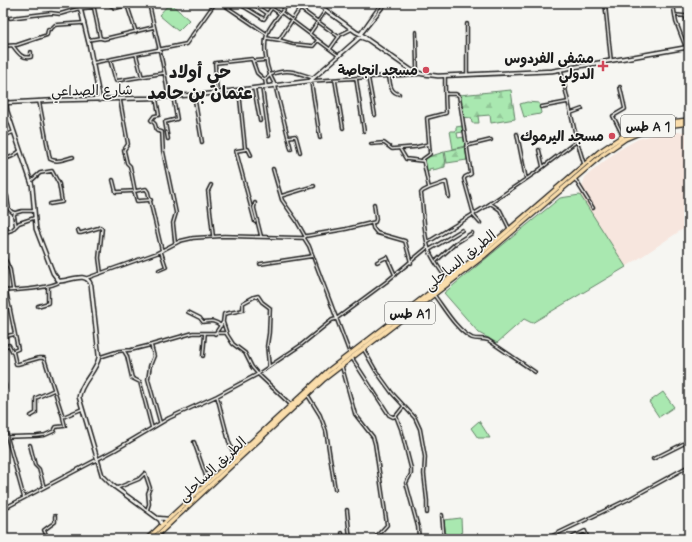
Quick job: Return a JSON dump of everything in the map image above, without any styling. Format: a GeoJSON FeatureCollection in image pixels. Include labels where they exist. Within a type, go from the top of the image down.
{"type":"FeatureCollection","features":[{"type":"Feature","properties":{"kind":"highway","name":"طس A 1"},"geometry":{"type":"LineString","coordinates":[[623,136],[649,126],[689,120]]}},
{"type":"Feature","properties":{"kind":"highway","name":"الطريق الساحلى"},"geometry":{"type":"LineString","coordinates":[[147,539],[208,482],[215,478],[351,356],[574,179],[602,154],[625,139],[644,131],[657,127],[689,123]]}},
{"type":"Feature","properties":{"kind":"highway","name":"الطريق الساحلى"},"geometry":{"type":"LineString","coordinates":[[153,539],[235,457],[323,376],[434,295],[485,255],[560,189],[584,165],[610,144],[623,136]]}},
{"type":"Feature","properties":{"kind":"street"},"geometry":{"type":"LineString","coordinates":[[59,3],[73,3]]}},
{"type":"Feature","properties":{"kind":"street"},"geometry":{"type":"LineString","coordinates":[[79,3],[100,100]]}},
{"type":"Feature","properties":{"kind":"street"},"geometry":{"type":"LineString","coordinates":[[114,8],[123,3]]}},
{"type":"Feature","properties":{"kind":"street"},"geometry":{"type":"LineString","coordinates":[[108,4],[114,8],[138,3]]}},
{"type":"Feature","properties":{"kind":"street"},"geometry":{"type":"LineString","coordinates":[[149,3],[160,50],[168,96]]}},
{"type":"Feature","properties":{"kind":"street"},"geometry":{"type":"LineString","coordinates":[[92,63],[186,44],[215,3]]}},
{"type":"Feature","properties":{"kind":"street"},"geometry":{"type":"LineString","coordinates":[[221,3],[267,34]]}},
{"type":"Feature","properties":{"kind":"street"},"geometry":{"type":"LineString","coordinates":[[238,3],[262,19],[265,18],[275,3]]}},
{"type":"Feature","properties":{"kind":"street"},"geometry":{"type":"LineString","coordinates":[[252,3],[268,14]]}},
{"type":"Feature","properties":{"kind":"street"},"geometry":{"type":"LineString","coordinates":[[265,3],[292,20],[339,56]]}},
{"type":"Feature","properties":{"kind":"street"},"geometry":{"type":"LineString","coordinates":[[288,3],[267,34],[266,38],[267,60],[270,75],[275,85],[291,149]]}},
{"type":"Feature","properties":{"kind":"street"},"geometry":{"type":"LineString","coordinates":[[316,3],[360,36],[406,67],[422,74]]}},
{"type":"Feature","properties":{"kind":"street"},"geometry":{"type":"LineString","coordinates":[[360,36],[382,3]]}},
{"type":"Feature","properties":{"kind":"street"},"geometry":{"type":"LineString","coordinates":[[311,80],[360,36],[386,3]]}},
{"type":"Feature","properties":{"kind":"street"},"geometry":{"type":"LineString","coordinates":[[604,3],[611,61]]}},
{"type":"Feature","properties":{"kind":"street"},"geometry":{"type":"LineString","coordinates":[[265,80],[270,75],[278,72],[289,71],[311,80],[335,80],[422,74],[445,76],[541,72],[561,70],[687,48],[675,15],[673,3]]}},
{"type":"Feature","properties":{"kind":"street"},"geometry":{"type":"LineString","coordinates":[[10,18],[52,13],[60,14],[94,5],[108,4],[123,6]]}},
{"type":"Feature","properties":{"kind":"street"},"geometry":{"type":"LineString","coordinates":[[94,5],[100,38]]}},
{"type":"Feature","properties":{"kind":"street"},"geometry":{"type":"LineString","coordinates":[[127,5],[136,32]]}},
{"type":"Feature","properties":{"kind":"street"},"geometry":{"type":"LineString","coordinates":[[279,40],[297,12],[302,10],[339,37]]}},
{"type":"Feature","properties":{"kind":"street"},"geometry":{"type":"LineString","coordinates":[[310,33],[326,10]]}},
{"type":"Feature","properties":{"kind":"street"},"geometry":{"type":"LineString","coordinates":[[675,15],[685,16],[689,26]]}},
{"type":"Feature","properties":{"kind":"street"},"geometry":{"type":"LineString","coordinates":[[3,46],[13,46],[47,35],[48,29],[51,29],[55,25],[83,23]]}},
{"type":"Feature","properties":{"kind":"street"},"geometry":{"type":"LineString","coordinates":[[467,24],[467,75]]}},
{"type":"Feature","properties":{"kind":"street"},"geometry":{"type":"LineString","coordinates":[[88,40],[100,38],[104,39],[154,27]]}},
{"type":"Feature","properties":{"kind":"street"},"geometry":{"type":"LineString","coordinates":[[330,49],[339,37],[352,29]]}},
{"type":"Feature","properties":{"kind":"street"},"geometry":{"type":"LineString","coordinates":[[416,32],[417,72]]}},
{"type":"Feature","properties":{"kind":"street"},"geometry":{"type":"LineString","coordinates":[[266,38],[293,44],[313,46],[318,40]]}},
{"type":"Feature","properties":{"kind":"street"},"geometry":{"type":"LineString","coordinates":[[13,46],[23,57],[31,57],[31,52]]}},
{"type":"Feature","properties":{"kind":"street"},"geometry":{"type":"LineString","coordinates":[[136,54],[142,77]]}},
{"type":"Feature","properties":{"kind":"street"},"geometry":{"type":"LineString","coordinates":[[217,93],[215,63],[251,58],[254,61],[267,60]]}},
{"type":"Feature","properties":{"kind":"street"},"geometry":{"type":"LineString","coordinates":[[110,60],[115,81],[164,73]]}},
{"type":"Feature","properties":{"kind":"street"},"geometry":{"type":"LineString","coordinates":[[254,61],[257,73],[265,80],[266,86]]}},
{"type":"Feature","properties":{"kind":"street"},"geometry":{"type":"LineString","coordinates":[[561,70],[577,142],[584,165]]}},
{"type":"Feature","properties":{"kind":"street"},"geometry":{"type":"LineString","coordinates":[[388,76],[391,89],[395,93],[400,94]]}},
{"type":"Feature","properties":{"kind":"street"},"geometry":{"type":"LineString","coordinates":[[428,188],[423,161],[423,158],[430,154],[427,118],[446,113],[445,76]]}},
{"type":"Feature","properties":{"kind":"street"},"geometry":{"type":"LineString","coordinates":[[368,77],[375,115]]}},
{"type":"Feature","properties":{"kind":"street"},"geometry":{"type":"LineString","coordinates":[[356,78],[364,131]]}},
{"type":"Feature","properties":{"kind":"street"},"geometry":{"type":"LineString","coordinates":[[311,80],[320,138]]}},
{"type":"Feature","properties":{"kind":"street","name":"شارع الصداعي"},"geometry":{"type":"LineString","coordinates":[[5,103],[156,98],[217,93],[311,80]]}},
{"type":"Feature","properties":{"kind":"street"},"geometry":{"type":"LineString","coordinates":[[335,80],[343,128]]}},
{"type":"Feature","properties":{"kind":"street"},"geometry":{"type":"LineString","coordinates":[[262,87],[269,136]]}},
{"type":"Feature","properties":{"kind":"street"},"geometry":{"type":"LineString","coordinates":[[620,87],[625,109],[613,116],[623,136]]}},
{"type":"Feature","properties":{"kind":"street"},"geometry":{"type":"LineString","coordinates":[[254,88],[260,121]]}},
{"type":"Feature","properties":{"kind":"street"},"geometry":{"type":"LineString","coordinates":[[239,90],[245,149]]}},
{"type":"Feature","properties":{"kind":"street"},"geometry":{"type":"LineString","coordinates":[[445,94],[456,94],[459,96],[470,174],[464,179],[473,215],[480,224]]}},
{"type":"Feature","properties":{"kind":"street"},"geometry":{"type":"LineString","coordinates":[[194,95],[202,142]]}},
{"type":"Feature","properties":{"kind":"street"},"geometry":{"type":"LineString","coordinates":[[168,139],[165,122],[177,119],[173,96]]}},
{"type":"Feature","properties":{"kind":"street"},"geometry":{"type":"LineString","coordinates":[[156,98],[159,115],[154,116],[152,120],[157,130],[162,132],[163,151],[176,213],[173,223],[175,243]]}},
{"type":"Feature","properties":{"kind":"street"},"geometry":{"type":"LineString","coordinates":[[120,100],[128,144],[124,150],[126,160],[132,171],[136,201],[150,200]]}},
{"type":"Feature","properties":{"kind":"street"},"geometry":{"type":"LineString","coordinates":[[39,101],[50,159],[52,161],[60,161],[72,158]]}},
{"type":"Feature","properties":{"kind":"street"},"geometry":{"type":"LineString","coordinates":[[541,107],[568,102]]}},
{"type":"Feature","properties":{"kind":"street"},"geometry":{"type":"LineString","coordinates":[[5,103],[30,181],[34,218],[38,235],[53,273],[57,279],[61,281]]}},
{"type":"Feature","properties":{"kind":"street"},"geometry":{"type":"LineString","coordinates":[[571,113],[582,110]]}},
{"type":"Feature","properties":{"kind":"street"},"geometry":{"type":"LineString","coordinates":[[3,136],[14,132]]}},
{"type":"Feature","properties":{"kind":"street"},"geometry":{"type":"LineString","coordinates":[[517,134],[526,179]]}},
{"type":"Feature","properties":{"kind":"street"},"geometry":{"type":"LineString","coordinates":[[288,137],[296,137],[300,152]]}},
{"type":"Feature","properties":{"kind":"street"},"geometry":{"type":"LineString","coordinates":[[466,146],[491,140]]}},
{"type":"Feature","properties":{"kind":"street"},"geometry":{"type":"LineString","coordinates":[[428,242],[490,204],[577,142]]}},
{"type":"Feature","properties":{"kind":"street"},"geometry":{"type":"LineString","coordinates":[[370,144],[384,143],[391,149],[400,149],[429,144]]}},
{"type":"Feature","properties":{"kind":"street"},"geometry":{"type":"LineString","coordinates":[[250,155],[248,149],[236,151],[255,222]]}},
{"type":"Feature","properties":{"kind":"street"},"geometry":{"type":"LineString","coordinates":[[400,149],[406,159],[423,161]]}},
{"type":"Feature","properties":{"kind":"street"},"geometry":{"type":"LineString","coordinates":[[539,150],[543,167]]}},
{"type":"Feature","properties":{"kind":"street"},"geometry":{"type":"LineString","coordinates":[[3,157],[14,156],[20,151]]}},
{"type":"Feature","properties":{"kind":"street"},"geometry":{"type":"LineString","coordinates":[[273,169],[281,196],[296,220],[313,256],[351,356],[391,417],[396,416],[404,406]]}},
{"type":"Feature","properties":{"kind":"street"},"geometry":{"type":"LineString","coordinates":[[30,181],[40,173],[52,171],[59,184],[62,202],[50,204]]}},
{"type":"Feature","properties":{"kind":"street"},"geometry":{"type":"LineString","coordinates":[[574,179],[593,208]]}},
{"type":"Feature","properties":{"kind":"street"},"geometry":{"type":"LineString","coordinates":[[113,180],[116,192],[146,189],[166,267],[159,270]]}},
{"type":"Feature","properties":{"kind":"street"},"geometry":{"type":"LineString","coordinates":[[447,280],[435,262],[428,247],[421,193],[428,188],[446,182],[449,197]]}},
{"type":"Feature","properties":{"kind":"street"},"geometry":{"type":"LineString","coordinates":[[211,185],[208,191],[213,236]]}},
{"type":"Feature","properties":{"kind":"street"},"geometry":{"type":"LineString","coordinates":[[281,196],[314,186]]}},
{"type":"Feature","properties":{"kind":"street"},"geometry":{"type":"LineString","coordinates":[[7,196],[9,209],[12,212],[34,211]]}},
{"type":"Feature","properties":{"kind":"street"},"geometry":{"type":"LineString","coordinates":[[255,203],[254,208],[261,236]]}},
{"type":"Feature","properties":{"kind":"street"},"geometry":{"type":"LineString","coordinates":[[3,291],[48,286],[61,281],[82,277],[87,278],[162,251],[175,243],[193,238],[213,236],[304,237],[372,223],[376,220],[374,204]]}},
{"type":"Feature","properties":{"kind":"street"},"geometry":{"type":"LineString","coordinates":[[490,204],[500,210],[509,230]]}},
{"type":"Feature","properties":{"kind":"street"},"geometry":{"type":"LineString","coordinates":[[15,213],[16,226]]}},
{"type":"Feature","properties":{"kind":"street"},"geometry":{"type":"LineString","coordinates":[[3,233],[12,230],[19,223],[34,218]]}},
{"type":"Feature","properties":{"kind":"street"},"geometry":{"type":"LineString","coordinates":[[372,223],[373,228],[377,233],[405,241],[411,262]]}},
{"type":"Feature","properties":{"kind":"street"},"geometry":{"type":"LineString","coordinates":[[3,225],[6,226],[7,231]]}},
{"type":"Feature","properties":{"kind":"street"},"geometry":{"type":"LineString","coordinates":[[78,230],[79,233],[81,233],[98,228],[102,229],[99,258],[101,274]]}},
{"type":"Feature","properties":{"kind":"street"},"geometry":{"type":"LineString","coordinates":[[429,250],[462,230]]}},
{"type":"Feature","properties":{"kind":"street"},"geometry":{"type":"LineString","coordinates":[[435,262],[454,245],[472,233]]}},
{"type":"Feature","properties":{"kind":"street"},"geometry":{"type":"LineString","coordinates":[[3,237],[5,259],[10,270],[13,291]]}},
{"type":"Feature","properties":{"kind":"street"},"geometry":{"type":"LineString","coordinates":[[3,509],[96,460],[160,423],[217,396],[258,374],[396,275],[428,247]]}},
{"type":"Feature","properties":{"kind":"street"},"geometry":{"type":"LineString","coordinates":[[260,264],[313,256]]}},
{"type":"Feature","properties":{"kind":"street"},"geometry":{"type":"LineString","coordinates":[[377,262],[387,257],[396,275]]}},
{"type":"Feature","properties":{"kind":"street"},"geometry":{"type":"LineString","coordinates":[[87,278],[92,289],[99,357],[96,366],[79,394],[79,401],[96,460],[102,475],[107,480],[157,518],[162,525]]}},
{"type":"Feature","properties":{"kind":"street"},"geometry":{"type":"LineString","coordinates":[[38,306],[48,303],[48,286]]}},
{"type":"Feature","properties":{"kind":"street"},"geometry":{"type":"LineString","coordinates":[[6,290],[18,349],[13,351]]}},
{"type":"Feature","properties":{"kind":"street"},"geometry":{"type":"LineString","coordinates":[[434,295],[453,322],[468,335],[474,339],[481,338],[488,340],[535,372]]}},
{"type":"Feature","properties":{"kind":"street"},"geometry":{"type":"LineString","coordinates":[[215,334],[223,322],[225,314],[243,310],[244,303],[255,297],[260,297],[262,302],[269,306],[270,310],[267,346],[269,366]]}},
{"type":"Feature","properties":{"kind":"street"},"geometry":{"type":"LineString","coordinates":[[188,312],[200,318],[203,322],[214,321],[221,326]]}},
{"type":"Feature","properties":{"kind":"street"},"geometry":{"type":"LineString","coordinates":[[223,322],[227,334],[233,344],[245,354],[252,367],[292,405]]}},
{"type":"Feature","properties":{"kind":"street"},"geometry":{"type":"LineString","coordinates":[[99,357],[151,345],[193,333],[227,334]]}},
{"type":"Feature","properties":{"kind":"street"},"geometry":{"type":"LineString","coordinates":[[203,356],[205,333]]}},
{"type":"Feature","properties":{"kind":"street"},"geometry":{"type":"LineString","coordinates":[[3,337],[15,334]]}},
{"type":"Feature","properties":{"kind":"street"},"geometry":{"type":"LineString","coordinates":[[3,346],[10,345],[16,364],[44,358],[65,426],[56,427],[54,432],[44,435],[8,437]]}},
{"type":"Feature","properties":{"kind":"street"},"geometry":{"type":"LineString","coordinates":[[151,345],[154,356],[150,366],[148,379],[160,423]]}},
{"type":"Feature","properties":{"kind":"street"},"geometry":{"type":"LineString","coordinates":[[363,348],[376,371],[416,420],[422,438],[425,457],[424,474],[427,513]]}},
{"type":"Feature","properties":{"kind":"street"},"geometry":{"type":"LineString","coordinates":[[124,351],[127,356],[132,378],[140,382],[152,428]]}},
{"type":"Feature","properties":{"kind":"street"},"geometry":{"type":"LineString","coordinates":[[341,366],[355,414],[373,437],[375,444],[387,525],[374,539]]}},
{"type":"Feature","properties":{"kind":"street"},"geometry":{"type":"LineString","coordinates":[[3,391],[5,389],[4,385]]}},
{"type":"Feature","properties":{"kind":"street"},"geometry":{"type":"LineString","coordinates":[[32,416],[36,413],[35,400],[37,397],[54,390]]}},
{"type":"Feature","properties":{"kind":"street"},"geometry":{"type":"LineString","coordinates":[[307,394],[320,415],[326,431],[335,489]]}},
{"type":"Feature","properties":{"kind":"street"},"geometry":{"type":"LineString","coordinates":[[217,396],[229,442],[235,457]]}},
{"type":"Feature","properties":{"kind":"street"},"geometry":{"type":"LineString","coordinates":[[63,417],[82,410]]}},
{"type":"Feature","properties":{"kind":"street"},"geometry":{"type":"LineString","coordinates":[[396,416],[401,429],[411,468],[406,483],[418,527],[419,539]]}},
{"type":"Feature","properties":{"kind":"street"},"geometry":{"type":"LineString","coordinates":[[3,422],[24,498]]}},
{"type":"Feature","properties":{"kind":"street"},"geometry":{"type":"LineString","coordinates":[[653,459],[689,441]]}},
{"type":"Feature","properties":{"kind":"street"},"geometry":{"type":"LineString","coordinates":[[194,442],[208,482]]}},
{"type":"Feature","properties":{"kind":"street"},"geometry":{"type":"LineString","coordinates":[[30,445],[35,465],[39,469],[44,487]]}},
{"type":"Feature","properties":{"kind":"street"},"geometry":{"type":"LineString","coordinates":[[546,539],[629,499],[689,466]]}},
{"type":"Feature","properties":{"kind":"street"},"geometry":{"type":"LineString","coordinates":[[117,488],[139,478],[145,472],[150,488],[148,493],[150,504],[147,511]]}},
{"type":"Feature","properties":{"kind":"street"},"geometry":{"type":"LineString","coordinates":[[347,510],[350,539]]}},
{"type":"Feature","properties":{"kind":"street"},"geometry":{"type":"LineString","coordinates":[[442,515],[444,539]]}},
{"type":"Feature","properties":{"kind":"street"},"geometry":{"type":"LineString","coordinates":[[48,539],[44,530],[55,522],[55,516]]}},
{"type":"Feature","properties":{"kind":"street"},"geometry":{"type":"LineString","coordinates":[[157,518],[170,518]]}},
{"type":"Feature","properties":{"kind":"street"},"geometry":{"type":"LineString","coordinates":[[569,539],[585,531],[588,539]]}},
{"type":"Feature","properties":{"kind":"street"},"geometry":{"type":"LineString","coordinates":[[342,533],[343,539]]}},
{"type":"Feature","properties":{"kind":"shaded area"},"geometry":{"type":"Polygon","coordinates":[[[689,131],[689,225],[626,267],[580,195],[585,177],[617,151],[638,139],[657,134],[689,131]]]}},
{"type":"Feature","properties":{"kind":"green space"},"geometry":{"type":"Polygon","coordinates":[[[170,3],[189,20],[178,31],[159,15],[170,3]]]}},
{"type":"Feature","properties":{"kind":"green space"},"geometry":{"type":"Polygon","coordinates":[[[511,90],[515,119],[491,123],[490,115],[478,116],[479,123],[472,123],[471,118],[463,117],[459,95],[511,90]]]}},
{"type":"Feature","properties":{"kind":"green space"},"geometry":{"type":"Polygon","coordinates":[[[527,102],[539,103],[541,113],[524,117],[520,104],[527,102]]]}},
{"type":"Feature","properties":{"kind":"green space"},"geometry":{"type":"Polygon","coordinates":[[[462,126],[463,132],[457,133],[458,138],[464,137],[465,146],[453,149],[450,131],[456,131],[456,127],[462,126]]]}},
{"type":"Feature","properties":{"kind":"green space"},"geometry":{"type":"Polygon","coordinates":[[[465,147],[467,160],[447,163],[445,151],[465,147]]]}},
{"type":"Feature","properties":{"kind":"green space"},"geometry":{"type":"Polygon","coordinates":[[[444,152],[445,167],[433,170],[433,168],[429,169],[430,171],[427,172],[425,158],[444,152]]]}},
{"type":"Feature","properties":{"kind":"green space"},"geometry":{"type":"Polygon","coordinates":[[[580,195],[626,267],[532,323],[524,319],[497,343],[479,333],[444,293],[560,198],[580,195]]]}},
{"type":"Feature","properties":{"kind":"green space"},"geometry":{"type":"Polygon","coordinates":[[[663,392],[674,407],[659,417],[649,402],[663,392]]]}},
{"type":"Feature","properties":{"kind":"green space"},"geometry":{"type":"Polygon","coordinates":[[[479,421],[490,438],[478,438],[471,428],[479,421]]]}},
{"type":"Feature","properties":{"kind":"green space"},"geometry":{"type":"Polygon","coordinates":[[[461,518],[462,539],[446,539],[444,520],[461,518]]]}},
{"type":"Feature","properties":{"kind":"place","name":"مشفى الفردوس الدولي"},"geometry":{"type":"Point","coordinates":[603,66]}},
{"type":"Feature","properties":{"kind":"place","name":"مسجد انجاصة"},"geometry":{"type":"Point","coordinates":[426,70]}},
{"type":"Feature","properties":{"kind":"place","name":"مسجد اليرموك"},"geometry":{"type":"Point","coordinates":[612,136]}},
{"type":"Feature","properties":{"kind":"district","name":"حي أولاد عثمان بن حامد"},"geometry":{"type":"Point","coordinates":[200,82]}}]}
